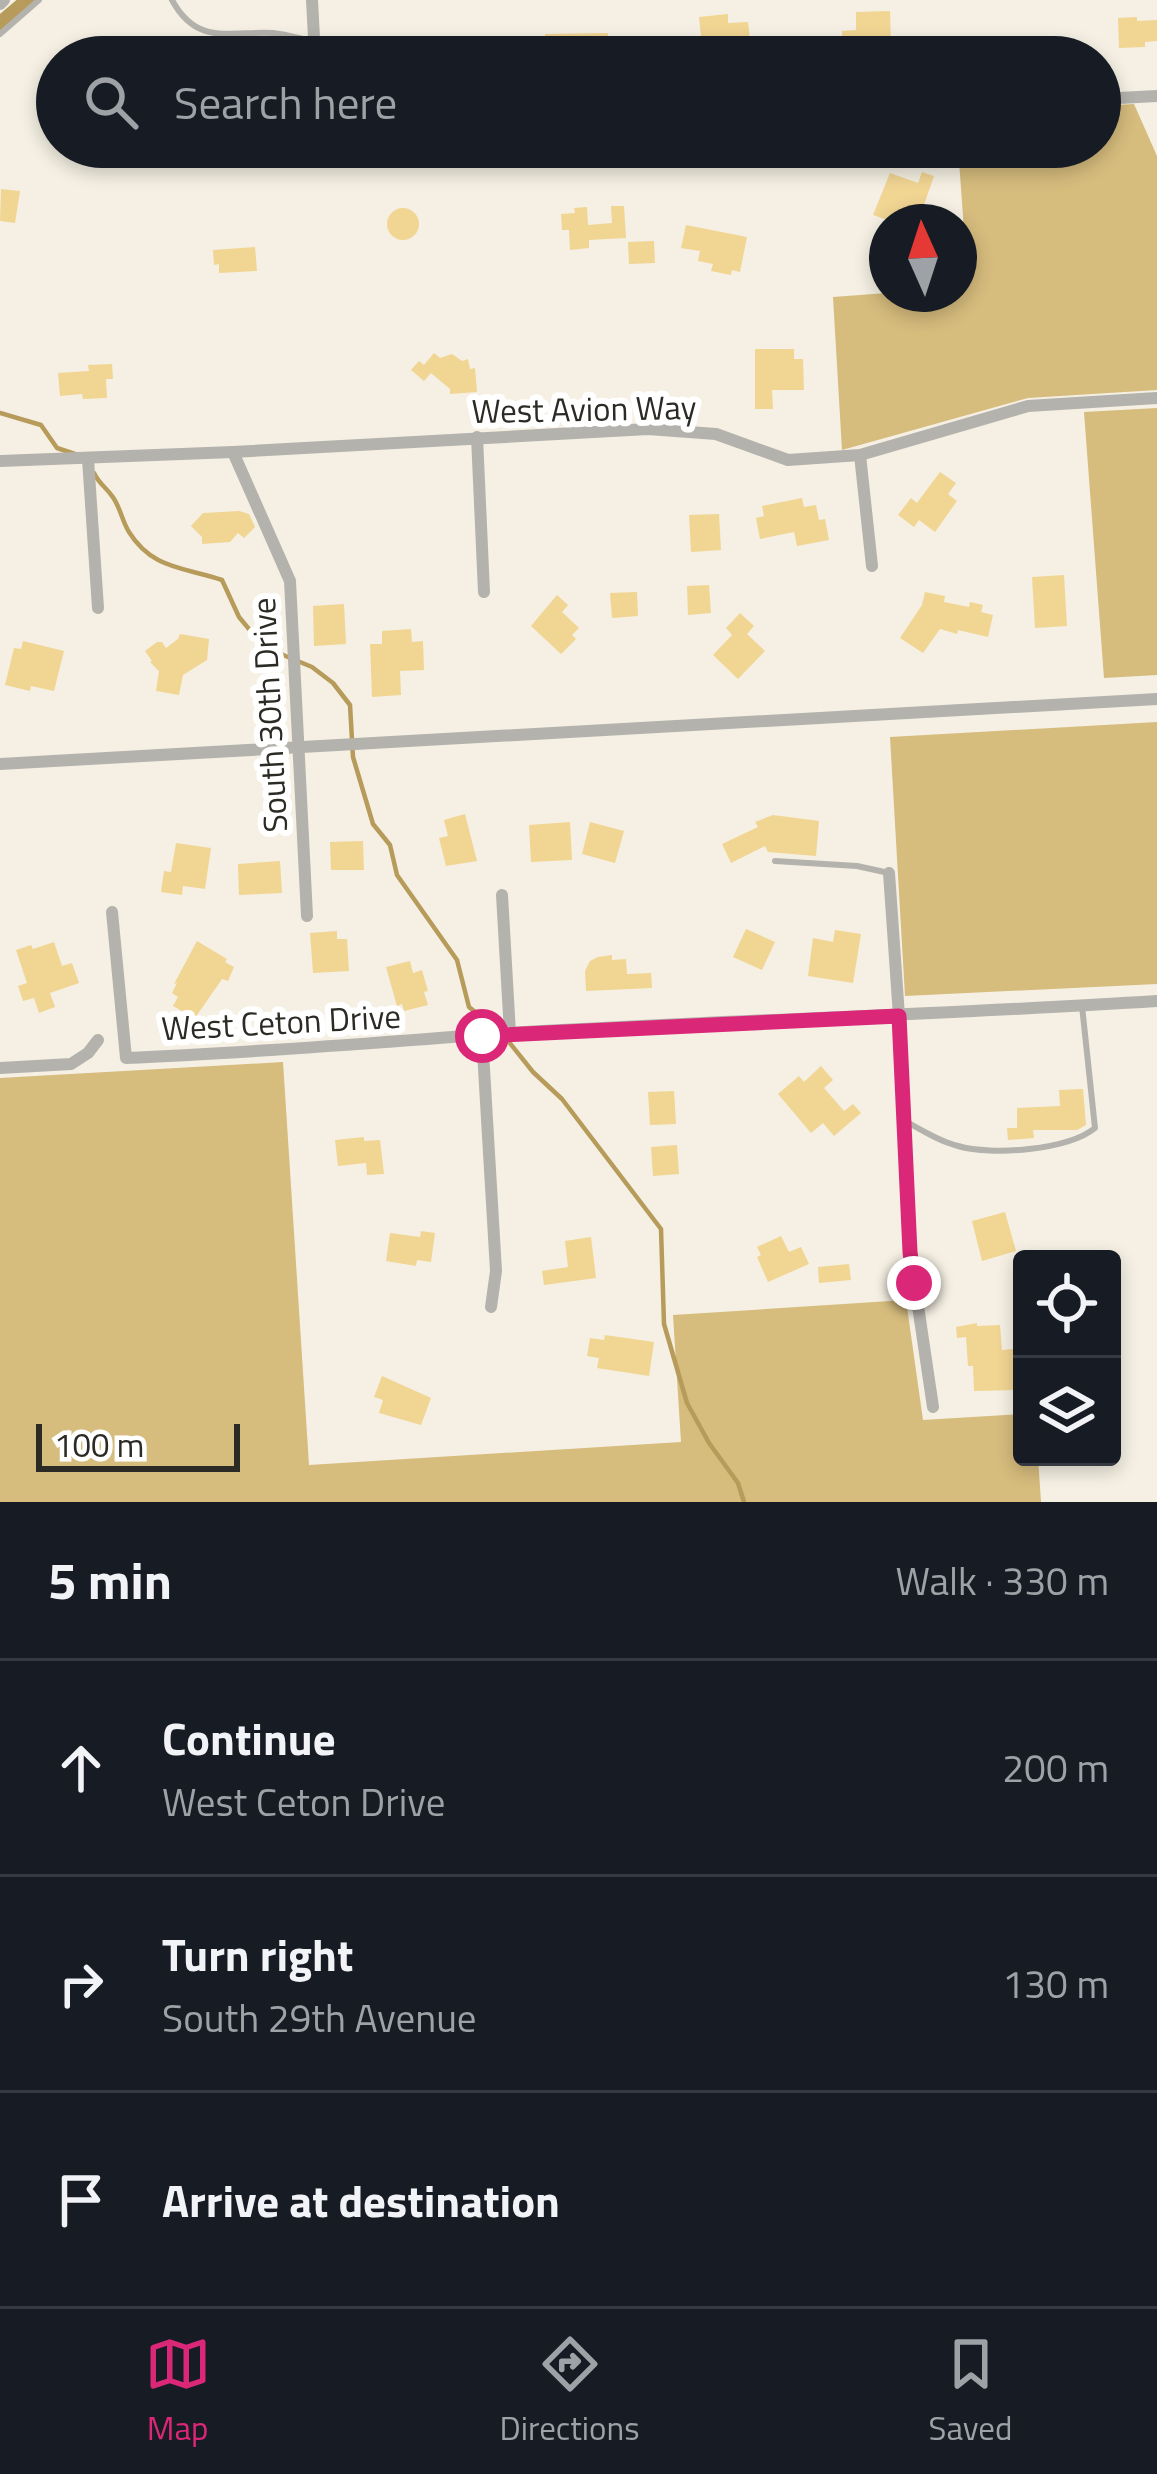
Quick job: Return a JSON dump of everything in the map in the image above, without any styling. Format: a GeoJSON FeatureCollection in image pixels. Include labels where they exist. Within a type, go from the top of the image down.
{"type":"FeatureCollection","features":[{"type":"Feature","properties":{"kind":"street"},"geometry":{"type":"LineString","coordinates":[[312,0],[314,36]]}},
{"type":"Feature","properties":{"kind":"street"},"geometry":{"type":"LineString","coordinates":[[1121,98],[1157,96]]}},
{"type":"Feature","properties":{"kind":"street","name":"West Avion Way"},"geometry":{"type":"LineString","coordinates":[[0,461],[648,429],[716,434],[788,460],[860,455],[1028,406],[1157,398]]}},
{"type":"Feature","properties":{"kind":"street"},"geometry":{"type":"LineString","coordinates":[[477,437],[484,592]]}},
{"type":"Feature","properties":{"kind":"street","name":"South 30th Drive"},"geometry":{"type":"LineString","coordinates":[[233,452],[290,580],[307,916]]}},
{"type":"Feature","properties":{"kind":"street"},"geometry":{"type":"LineString","coordinates":[[860,455],[872,566]]}},
{"type":"Feature","properties":{"kind":"street"},"geometry":{"type":"LineString","coordinates":[[88,459],[98,608]]}},
{"type":"Feature","properties":{"kind":"street"},"geometry":{"type":"LineString","coordinates":[[0,764],[1157,699]]}},
{"type":"Feature","properties":{"kind":"street"},"geometry":{"type":"LineString","coordinates":[[889,873],[910,1252],[933,1407]]}},
{"type":"Feature","properties":{"kind":"street"},"geometry":{"type":"LineString","coordinates":[[502,895],[510,1033]]}},
{"type":"Feature","properties":{"kind":"street","name":"West Ceton Drive"},"geometry":{"type":"LineString","coordinates":[[112,912],[126,1058],[510,1033],[1157,1001]]}},
{"type":"Feature","properties":{"kind":"street"},"geometry":{"type":"LineString","coordinates":[[482,1036],[496,1271],[491,1307]]}},
{"type":"Feature","properties":{"kind":"street"},"geometry":{"type":"LineString","coordinates":[[0,1068],[71,1064],[98,1040]]}},
{"type":"Feature","properties":{"kind":"lane"},"geometry":{"type":"LineString","coordinates":[[0,34],[39,0]]}},
{"type":"Feature","properties":{"kind":"lane"},"geometry":{"type":"LineString","coordinates":[[172,0],[193,28],[289,36]]}},
{"type":"Feature","properties":{"kind":"lane"},"geometry":{"type":"LineString","coordinates":[[775,862],[857,866],[889,873]]}},
{"type":"Feature","properties":{"kind":"lane"},"geometry":{"type":"LineString","coordinates":[[904,1120],[959,1147],[1000,1150],[1071,1142],[1090,1133],[1095,1128],[1082,1006]]}},
{"type":"Feature","properties":{"kind":"shaded area"},"geometry":{"type":"Polygon","coordinates":[[[1134,104],[1157,156],[1157,390],[1028,398],[842,450],[833,297],[869,294],[869,312],[977,312],[977,204],[962,204],[960,168],[1121,168],[1121,105],[1134,104]]]}},
{"type":"Feature","properties":{"kind":"shaded area"},"geometry":{"type":"Polygon","coordinates":[[[1157,408],[1157,675],[1104,678],[1084,412],[1157,408]]]}},
{"type":"Feature","properties":{"kind":"shaded area"},"geometry":{"type":"Polygon","coordinates":[[[1157,722],[1157,984],[905,996],[890,737],[1157,722]]]}},
{"type":"Feature","properties":{"kind":"shaded area"},"geometry":{"type":"Polygon","coordinates":[[[283,1062],[309,1465],[681,1442],[673,1315],[906,1300],[923,1420],[1013,1415],[1013,1466],[1039,1466],[1041,1502],[0,1502],[0,1078],[283,1062]]]}},
{"type":"Feature","properties":{"kind":"building"},"geometry":{"type":"Polygon","coordinates":[[[890,11],[891,36],[842,36],[842,31],[856,30],[856,12],[890,11]]]}},
{"type":"Feature","properties":{"kind":"building"},"geometry":{"type":"Polygon","coordinates":[[[728,14],[728,23],[748,22],[750,36],[701,36],[699,17],[728,14]]]}},
{"type":"Feature","properties":{"kind":"building"},"geometry":{"type":"Polygon","coordinates":[[[1118,18],[1157,20],[1157,41],[1145,42],[1145,47],[1121,48],[1118,18]]]}},
{"type":"Feature","properties":{"kind":"building"},"geometry":{"type":"Polygon","coordinates":[[[608,33],[608,36],[545,36],[608,33]]]}},
{"type":"Feature","properties":{"kind":"building"},"geometry":{"type":"Polygon","coordinates":[[[922,172],[934,176],[924,204],[877,204],[890,173],[918,183],[922,172]]]}},
{"type":"Feature","properties":{"kind":"building"},"geometry":{"type":"Polygon","coordinates":[[[1,189],[20,191],[15,223],[0,221],[1,189]]]}},
{"type":"Feature","properties":{"kind":"building"},"geometry":{"type":"Polygon","coordinates":[[[611,206],[624,206],[626,238],[589,240],[589,248],[570,250],[569,230],[562,230],[561,214],[587,207],[588,225],[612,223],[611,206]]]}},
{"type":"Feature","properties":{"kind":"building"},"geometry":{"type":"Polygon","coordinates":[[[403,208],[415,212],[419,224],[415,236],[403,240],[391,236],[387,224],[391,212],[403,208]]]}},
{"type":"Feature","properties":{"kind":"building"},"geometry":{"type":"Polygon","coordinates":[[[686,225],[747,237],[740,272],[711,271],[713,264],[698,261],[700,251],[681,248],[686,225]]]}},
{"type":"Feature","properties":{"kind":"building"},"geometry":{"type":"Polygon","coordinates":[[[654,241],[655,263],[629,264],[628,242],[654,241]]]}},
{"type":"Feature","properties":{"kind":"building"},"geometry":{"type":"Polygon","coordinates":[[[255,247],[257,271],[219,273],[219,264],[214,265],[213,250],[255,247]]]}},
{"type":"Feature","properties":{"kind":"building"},"geometry":{"type":"Polygon","coordinates":[[[755,349],[794,349],[794,359],[803,359],[804,390],[772,390],[773,409],[755,409],[755,349]]]}},
{"type":"Feature","properties":{"kind":"building"},"geometry":{"type":"Polygon","coordinates":[[[434,353],[440,358],[452,354],[462,361],[468,359],[470,369],[475,368],[477,392],[450,394],[431,373],[424,381],[411,370],[419,361],[424,365],[434,353]]]}},
{"type":"Feature","properties":{"kind":"building"},"geometry":{"type":"Polygon","coordinates":[[[112,364],[113,379],[106,379],[107,398],[60,396],[58,373],[112,364]]]}},
{"type":"Feature","properties":{"kind":"building"},"geometry":{"type":"Polygon","coordinates":[[[940,472],[956,483],[948,494],[957,501],[935,532],[919,520],[914,527],[898,515],[911,498],[917,503],[940,472]]]}},
{"type":"Feature","properties":{"kind":"building"},"geometry":{"type":"Polygon","coordinates":[[[802,498],[804,507],[816,505],[819,520],[825,519],[829,540],[797,546],[794,532],[760,539],[756,518],[764,516],[762,506],[802,498]]]}},
{"type":"Feature","properties":{"kind":"building"},"geometry":{"type":"Polygon","coordinates":[[[203,513],[249,514],[255,527],[244,538],[238,533],[230,542],[202,544],[202,537],[191,526],[203,513]]]}},
{"type":"Feature","properties":{"kind":"building"},"geometry":{"type":"Polygon","coordinates":[[[719,514],[721,550],[691,552],[689,515],[719,514]]]}},
{"type":"Feature","properties":{"kind":"building"},"geometry":{"type":"Polygon","coordinates":[[[1064,575],[1067,626],[1035,628],[1032,577],[1064,575]]]}},
{"type":"Feature","properties":{"kind":"building"},"geometry":{"type":"Polygon","coordinates":[[[709,585],[711,613],[688,615],[687,586],[709,585]]]}},
{"type":"Feature","properties":{"kind":"building"},"geometry":{"type":"Polygon","coordinates":[[[637,592],[638,616],[612,618],[610,593],[637,592]]]}},
{"type":"Feature","properties":{"kind":"building"},"geometry":{"type":"Polygon","coordinates":[[[925,592],[945,596],[944,602],[983,605],[981,612],[993,615],[988,637],[940,629],[923,653],[900,638],[925,592]]]}},
{"type":"Feature","properties":{"kind":"building"},"geometry":{"type":"Polygon","coordinates":[[[557,595],[568,605],[562,612],[579,628],[572,635],[576,639],[561,654],[531,626],[557,595]]]}},
{"type":"Feature","properties":{"kind":"building"},"geometry":{"type":"Polygon","coordinates":[[[344,604],[346,644],[314,646],[313,606],[344,604]]]}},
{"type":"Feature","properties":{"kind":"building"},"geometry":{"type":"Polygon","coordinates":[[[740,613],[754,626],[747,634],[765,651],[738,679],[713,655],[732,635],[726,628],[740,613]]]}},
{"type":"Feature","properties":{"kind":"building"},"geometry":{"type":"Polygon","coordinates":[[[411,629],[412,642],[423,641],[424,670],[400,671],[401,695],[372,697],[370,644],[382,644],[382,631],[411,629]]]}},
{"type":"Feature","properties":{"kind":"building"},"geometry":{"type":"Polygon","coordinates":[[[180,634],[209,639],[207,660],[183,675],[179,695],[156,691],[159,671],[145,651],[157,642],[166,648],[180,634]]]}},
{"type":"Feature","properties":{"kind":"building"},"geometry":{"type":"Polygon","coordinates":[[[23,641],[64,651],[54,691],[5,685],[14,648],[21,649],[23,641]]]}},
{"type":"Feature","properties":{"kind":"building"},"geometry":{"type":"Polygon","coordinates":[[[465,814],[477,861],[446,866],[439,838],[448,836],[444,820],[465,814]]]}},
{"type":"Feature","properties":{"kind":"building"},"geometry":{"type":"Polygon","coordinates":[[[773,815],[819,821],[816,856],[768,852],[765,846],[731,863],[722,844],[773,815]]]}},
{"type":"Feature","properties":{"kind":"building"},"geometry":{"type":"Polygon","coordinates":[[[570,822],[572,860],[531,862],[529,825],[570,822]]]}},
{"type":"Feature","properties":{"kind":"building"},"geometry":{"type":"Polygon","coordinates":[[[590,822],[624,831],[615,863],[582,854],[590,822]]]}},
{"type":"Feature","properties":{"kind":"building"},"geometry":{"type":"Polygon","coordinates":[[[363,841],[364,870],[331,870],[330,842],[363,841]]]}},
{"type":"Feature","properties":{"kind":"building"},"geometry":{"type":"Polygon","coordinates":[[[176,843],[211,848],[205,889],[183,886],[182,895],[161,892],[164,871],[171,872],[176,843]]]}},
{"type":"Feature","properties":{"kind":"building"},"geometry":{"type":"Polygon","coordinates":[[[280,861],[282,893],[239,895],[238,864],[280,861]]]}},
{"type":"Feature","properties":{"kind":"building"},"geometry":{"type":"Polygon","coordinates":[[[746,929],[775,942],[762,970],[733,957],[746,929]]]}},
{"type":"Feature","properties":{"kind":"building"},"geometry":{"type":"Polygon","coordinates":[[[835,930],[861,934],[853,983],[808,976],[813,938],[833,942],[835,930]]]}},
{"type":"Feature","properties":{"kind":"building"},"geometry":{"type":"Polygon","coordinates":[[[337,931],[337,939],[347,939],[349,971],[313,973],[310,933],[337,931]]]}},
{"type":"Feature","properties":{"kind":"building"},"geometry":{"type":"Polygon","coordinates":[[[197,941],[234,967],[228,981],[222,979],[195,1018],[173,1006],[178,997],[172,993],[197,941]]]}},
{"type":"Feature","properties":{"kind":"building"},"geometry":{"type":"Polygon","coordinates":[[[54,942],[62,966],[72,963],[79,983],[50,993],[55,1007],[39,1013],[34,998],[23,1001],[18,986],[27,983],[16,950],[54,942]]]}},
{"type":"Feature","properties":{"kind":"building"},"geometry":{"type":"Polygon","coordinates":[[[612,955],[612,960],[626,959],[627,974],[651,973],[652,988],[586,991],[585,971],[590,961],[612,955]]]}},
{"type":"Feature","properties":{"kind":"building"},"geometry":{"type":"Polygon","coordinates":[[[410,961],[413,973],[422,970],[428,1005],[404,1011],[402,1004],[397,1006],[386,967],[410,961]]]}},
{"type":"Feature","properties":{"kind":"building"},"geometry":{"type":"Polygon","coordinates":[[[821,1066],[833,1080],[824,1088],[844,1111],[853,1104],[861,1113],[834,1136],[823,1123],[811,1133],[778,1094],[799,1076],[804,1082],[821,1066]]]}},
{"type":"Feature","properties":{"kind":"building"},"geometry":{"type":"Polygon","coordinates":[[[1083,1089],[1086,1125],[1077,1130],[1033,1130],[1034,1138],[1008,1140],[1007,1128],[1017,1128],[1017,1108],[1060,1106],[1059,1090],[1083,1089]]]}},
{"type":"Feature","properties":{"kind":"building"},"geometry":{"type":"Polygon","coordinates":[[[674,1091],[676,1124],[650,1125],[648,1092],[674,1091]]]}},
{"type":"Feature","properties":{"kind":"building"},"geometry":{"type":"Polygon","coordinates":[[[364,1137],[364,1141],[380,1140],[384,1174],[367,1175],[366,1163],[338,1166],[335,1140],[364,1137]]]}},
{"type":"Feature","properties":{"kind":"building"},"geometry":{"type":"Polygon","coordinates":[[[677,1145],[679,1174],[653,1176],[651,1147],[677,1145]]]}},
{"type":"Feature","properties":{"kind":"building"},"geometry":{"type":"Polygon","coordinates":[[[1005,1212],[1016,1250],[982,1261],[972,1221],[1005,1212]]]}},
{"type":"Feature","properties":{"kind":"building"},"geometry":{"type":"Polygon","coordinates":[[[421,1231],[435,1233],[431,1262],[417,1260],[416,1266],[386,1261],[390,1233],[420,1237],[421,1231]]]}},
{"type":"Feature","properties":{"kind":"building"},"geometry":{"type":"Polygon","coordinates":[[[781,1236],[789,1252],[801,1247],[809,1264],[768,1282],[757,1247],[781,1236]]]}},
{"type":"Feature","properties":{"kind":"building"},"geometry":{"type":"Polygon","coordinates":[[[591,1237],[596,1278],[544,1285],[542,1271],[568,1267],[565,1241],[591,1237]]]}},
{"type":"Feature","properties":{"kind":"building"},"geometry":{"type":"Polygon","coordinates":[[[849,1264],[851,1280],[819,1283],[818,1267],[849,1264]]]}},
{"type":"Feature","properties":{"kind":"building"},"geometry":{"type":"Polygon","coordinates":[[[1000,1325],[1002,1350],[1013,1349],[1013,1390],[974,1391],[966,1337],[957,1338],[956,1327],[1000,1325]]]}},
{"type":"Feature","properties":{"kind":"building"},"geometry":{"type":"Polygon","coordinates":[[[605,1335],[654,1342],[649,1376],[597,1368],[599,1358],[587,1356],[590,1338],[604,1340],[605,1335]]]}},
{"type":"Feature","properties":{"kind":"building"},"geometry":{"type":"Polygon","coordinates":[[[382,1376],[431,1398],[421,1425],[379,1413],[383,1400],[374,1397],[382,1376]]]}},
{"type":"Feature","properties":{"kind":"waterway"},"geometry":{"type":"LineString","coordinates":[[0,24],[28,0]]}},
{"type":"Feature","properties":{"kind":"waterway"},"geometry":{"type":"LineString","coordinates":[[0,413],[41,425],[57,448],[75,454]]}},
{"type":"Feature","properties":{"kind":"waterway"},"geometry":{"type":"LineString","coordinates":[[94,473],[115,500],[138,544],[158,560],[222,580],[239,617],[264,647],[312,667],[350,705],[353,757],[373,824],[390,845],[397,875],[457,960],[469,1007],[496,1029]]}},
{"type":"Feature","properties":{"kind":"waterway"},"geometry":{"type":"LineString","coordinates":[[505,1037],[562,1099],[661,1229],[664,1324],[687,1403],[738,1483],[744,1502]]}},
{"type":"Feature","properties":{"kind":"route"},"geometry":{"type":"LineString","coordinates":[[482,1036],[899,1016],[914,1283]]}}]}
